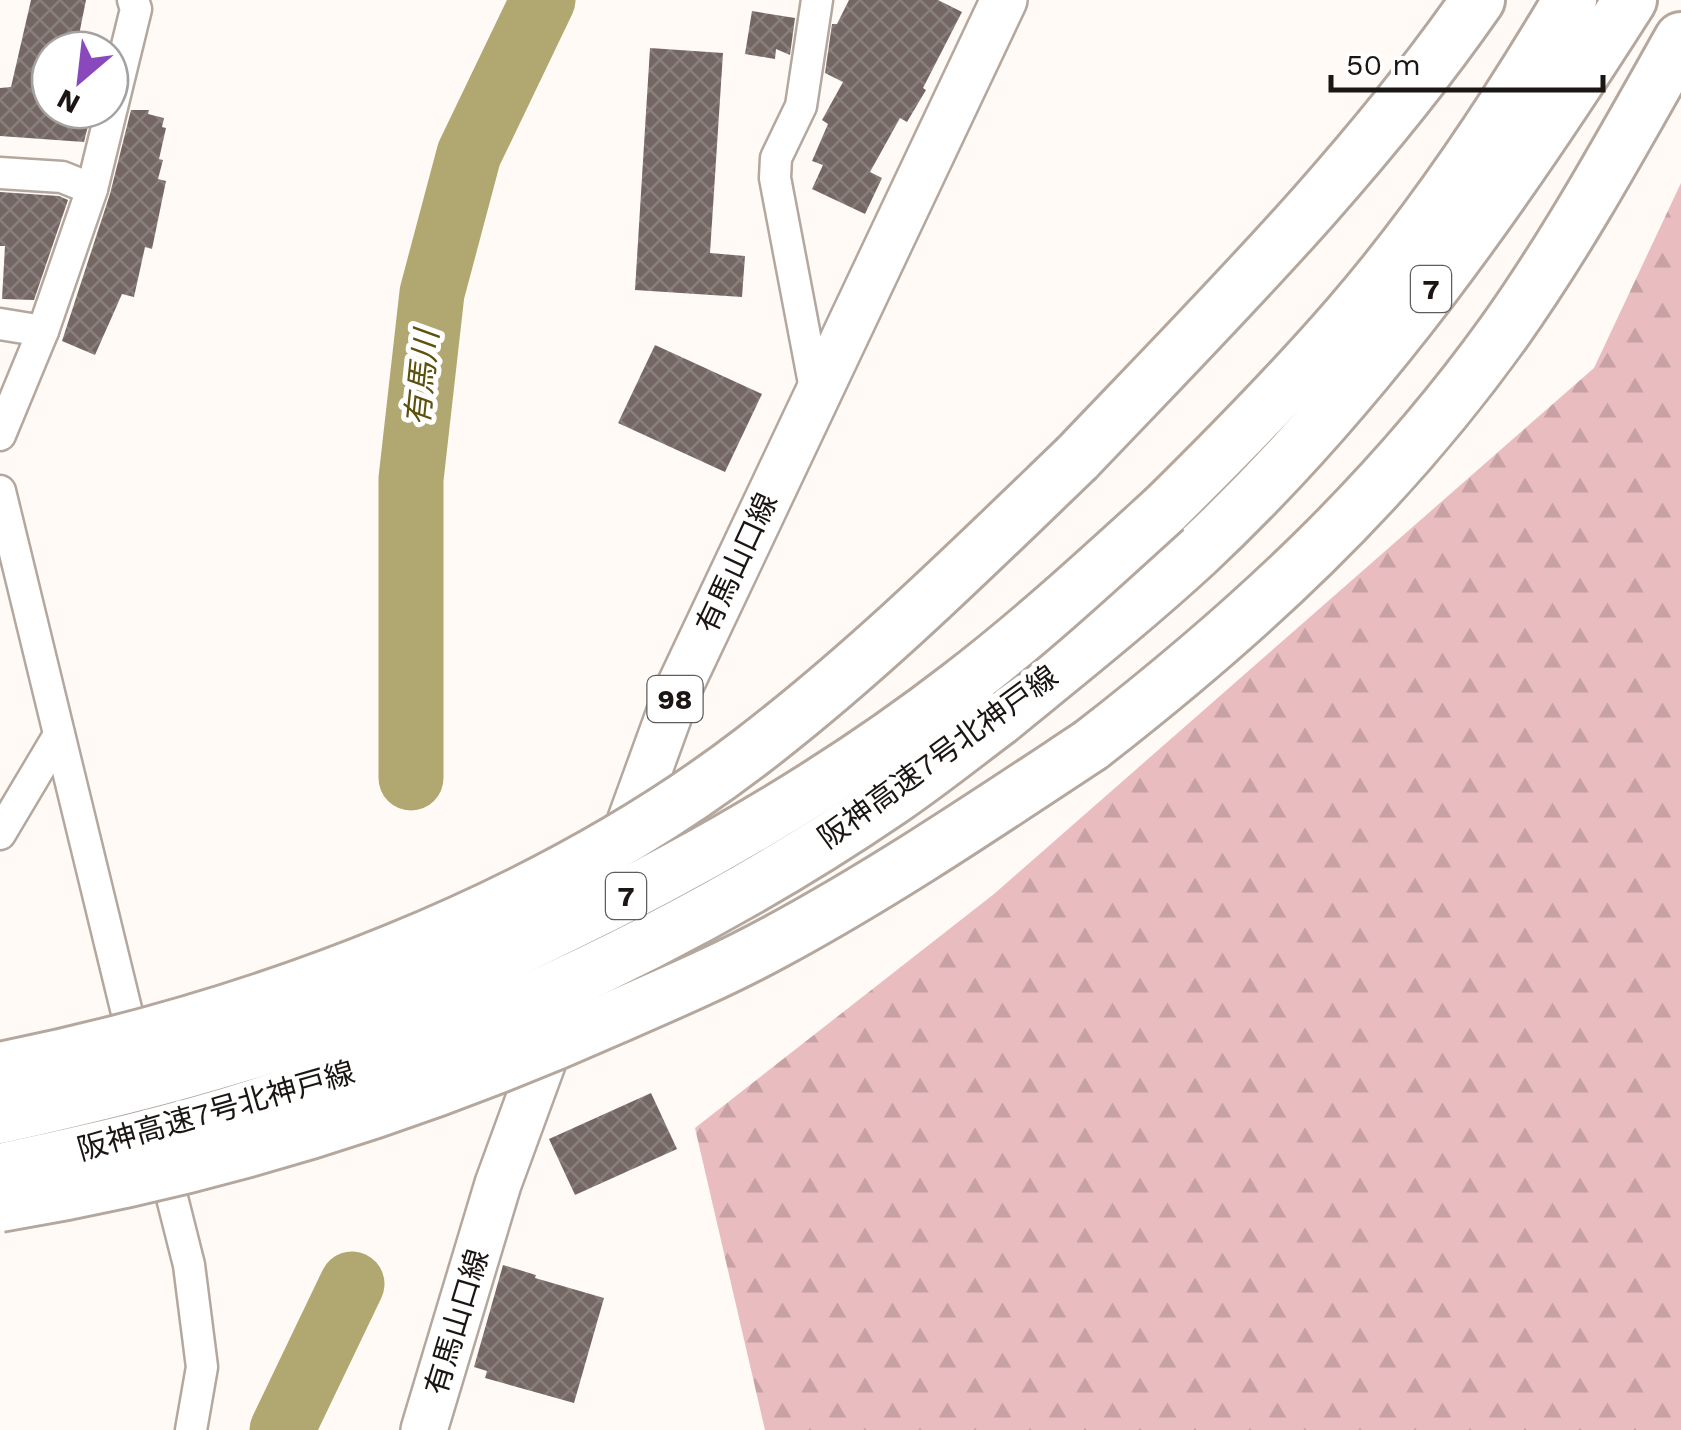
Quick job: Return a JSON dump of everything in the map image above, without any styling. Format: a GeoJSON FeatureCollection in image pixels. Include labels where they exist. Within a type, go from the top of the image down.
{"type":"FeatureCollection","features":[{"type":"Feature","properties":{"kind":"highway"},"geometry":{"type":"LineString","coordinates":[[0,1069],[175,1026],[420,939],[538,883],[652,821],[751,752],[856,666],[1077,458],[1320,200],[1378,132],[1478,0]]}},
{"type":"Feature","properties":{"kind":"highway","name":"阪神高速7号北神戸線"},"geometry":{"type":"LineString","coordinates":[[0,1117],[92,1097],[238,1057],[373,1012],[634,893],[750,828],[853,763],[958,688],[1058,607],[1165,509],[1258,416],[1350,314],[1446,190],[1534,62],[1570,0]]}},
{"type":"Feature","properties":{"kind":"highway","name":"阪神高速7号北神戸線"},"geometry":{"type":"LineString","coordinates":[[0,1170],[112,1146],[261,1104],[400,1054],[537,998],[785,867],[890,800],[1013,708],[1197,552],[1296,450],[1391,342],[1490,213],[1630,0]]}},
{"type":"Feature","properties":{"kind":"highway"},"geometry":{"type":"LineString","coordinates":[[0,1205],[184,1168],[299,1137],[413,1100],[532,1054],[773,943],[881,882],[1091,745],[1261,606],[1328,542],[1449,404],[1554,256],[1681,39]]}},
{"type":"Feature","properties":{"kind":"main road","name":"有馬山口線"},"geometry":{"type":"LineString","coordinates":[[424,1430],[498,1184],[678,690],[1004,0]]}},
{"type":"Feature","properties":{"kind":"street"},"geometry":{"type":"LineString","coordinates":[[0,436],[43,330],[92,190],[136,8],[133,0]]}},
{"type":"Feature","properties":{"kind":"street"},"geometry":{"type":"LineString","coordinates":[[816,0],[800,106],[776,158],[775,178],[816,394]]}},
{"type":"Feature","properties":{"kind":"street"},"geometry":{"type":"LineString","coordinates":[[0,173],[62,177],[92,190]]}},
{"type":"Feature","properties":{"kind":"street"},"geometry":{"type":"LineString","coordinates":[[0,324],[43,330]]}},
{"type":"Feature","properties":{"kind":"street"},"geometry":{"type":"LineString","coordinates":[[0,491],[188,1265],[202,1367],[191,1430]]}},
{"type":"Feature","properties":{"kind":"street"},"geometry":{"type":"LineString","coordinates":[[0,834],[59,735]]}},
{"type":"Feature","properties":{"kind":"green space"},"geometry":{"type":"Polygon","coordinates":[[[1681,183],[1681,1430],[765,1430],[695,1128],[994,894],[1594,368],[1681,183]]]}},
{"type":"Feature","properties":{"kind":"building"},"geometry":{"type":"Polygon","coordinates":[[[31,0],[86,0],[80,30],[30,30],[30,130],[87,130],[84,142],[0,136],[0,88],[11,87],[31,0]]]}},
{"type":"Feature","properties":{"kind":"building"},"geometry":{"type":"Polygon","coordinates":[[[849,0],[938,0],[962,12],[923,88],[926,90],[907,122],[900,118],[870,172],[882,178],[865,214],[812,189],[823,165],[812,161],[828,124],[822,120],[843,82],[825,73],[832,24],[837,24],[849,0]]]}},
{"type":"Feature","properties":{"kind":"building"},"geometry":{"type":"Polygon","coordinates":[[[752,11],[795,18],[790,55],[776,49],[775,59],[745,54],[752,11]]]}},
{"type":"Feature","properties":{"kind":"building"},"geometry":{"type":"Polygon","coordinates":[[[650,48],[723,53],[710,253],[745,256],[742,297],[635,290],[650,48]]]}},
{"type":"Feature","properties":{"kind":"building"},"geometry":{"type":"Polygon","coordinates":[[[131,110],[149,110],[148,114],[164,118],[162,127],[166,128],[159,159],[163,160],[158,179],[166,181],[152,249],[145,247],[134,297],[122,294],[95,355],[62,341],[110,194],[126,130],[130,130],[131,110]]]}},
{"type":"Feature","properties":{"kind":"building"},"geometry":{"type":"Polygon","coordinates":[[[0,192],[68,200],[34,300],[2,299],[5,246],[0,246],[0,192]]]}},
{"type":"Feature","properties":{"kind":"building"},"geometry":{"type":"Polygon","coordinates":[[[655,345],[762,394],[725,472],[618,423],[655,345]]]}},
{"type":"Feature","properties":{"kind":"building"},"geometry":{"type":"Polygon","coordinates":[[[651,1093],[677,1149],[575,1195],[549,1139],[651,1093]]]}},
{"type":"Feature","properties":{"kind":"building"},"geometry":{"type":"Polygon","coordinates":[[[503,1265],[604,1298],[574,1403],[485,1378],[487,1371],[474,1367],[503,1265]]]}},
{"type":"Feature","properties":{"kind":"waterway","name":"有馬川"},"geometry":{"type":"LineString","coordinates":[[411,778],[411,479],[432,293],[469,154],[543,0]]}},
{"type":"Feature","properties":{"kind":"waterway","name":"有馬川"},"geometry":{"type":"LineString","coordinates":[[282,1430],[352,1284]]}}]}
